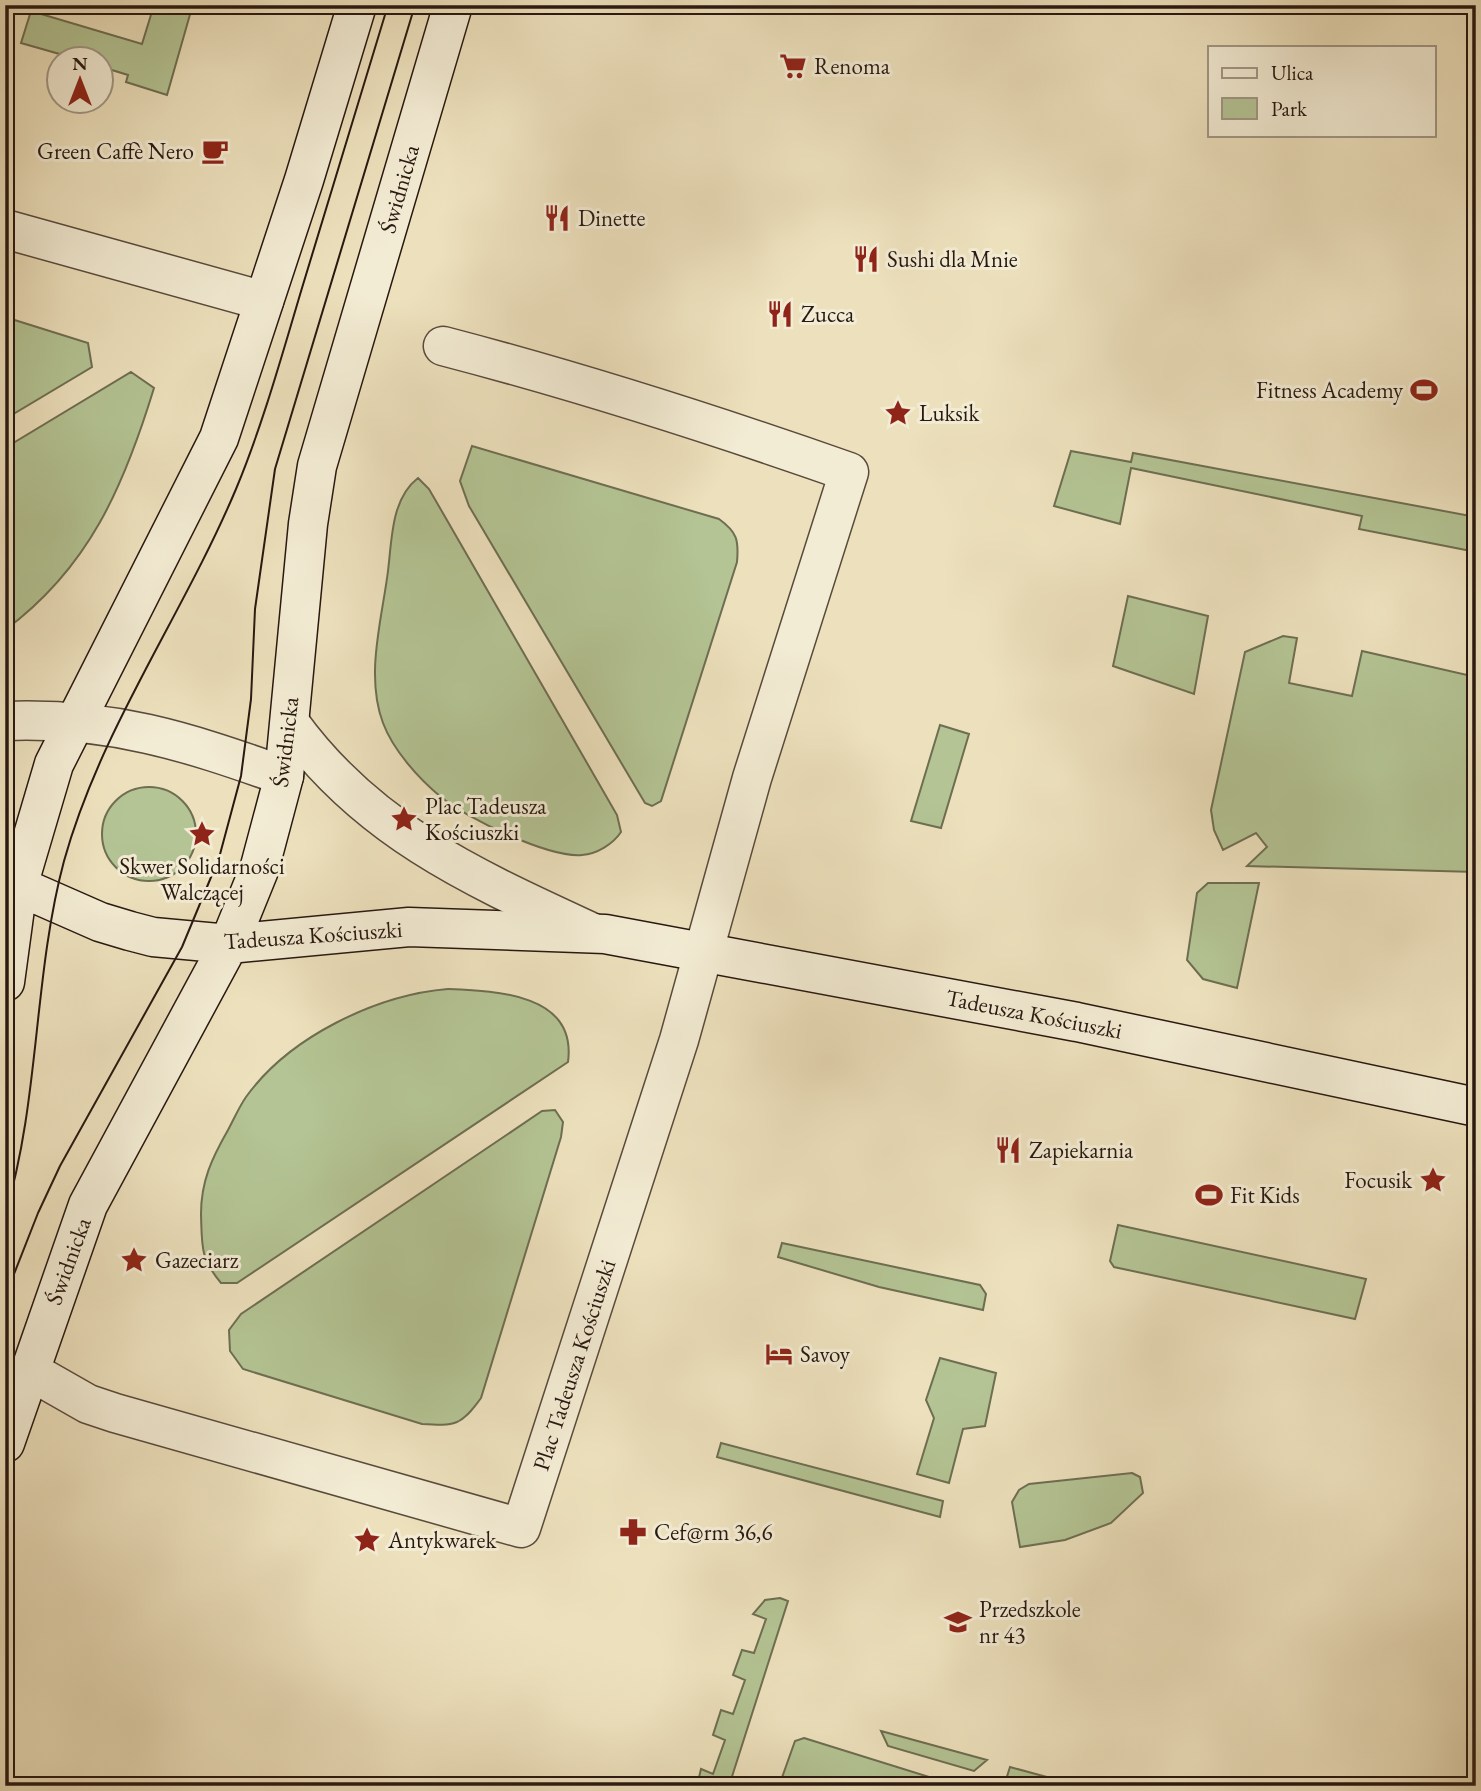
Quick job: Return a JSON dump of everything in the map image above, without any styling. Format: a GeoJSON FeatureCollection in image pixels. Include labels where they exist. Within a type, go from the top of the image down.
{"type":"FeatureCollection","features":[{"type":"Feature","properties":{"kind":"street"},"geometry":{"type":"LineString","coordinates":[[5,982],[12,883],[54,764],[73,722],[214,450],[357,5]]}},
{"type":"Feature","properties":{"kind":"street","name":"Świdnicka"},"geometry":{"type":"LineString","coordinates":[[5,1443],[88,1205],[229,944],[259,870],[284,776],[308,524],[320,453],[453,5]]}},
{"type":"Feature","properties":{"kind":"street"},"geometry":{"type":"LineString","coordinates":[[5,229],[264,301]]}},
{"type":"Feature","properties":{"kind":"street","name":"Plac Tadeusza Kościuszki"},"geometry":{"type":"LineString","coordinates":[[30,1371],[88,1404],[115,1413],[521,1528],[679,1040],[752,778],[849,472],[696,418],[443,346]]}},
{"type":"Feature","properties":{"kind":"street"},"geometry":{"type":"LineString","coordinates":[[5,721],[73,722],[136,730],[189,742],[284,776]]}},
{"type":"Feature","properties":{"kind":"street","name":"Tadeusza Kościuszki"},"geometry":{"type":"LineString","coordinates":[[290,723],[313,754],[406,838],[496,888],[591,932]]}},
{"type":"Feature","properties":{"kind":"street","name":"Tadeusza Kościuszki"},"geometry":{"type":"LineString","coordinates":[[12,883],[100,922],[130,931],[153,937],[229,944],[409,927],[591,932],[1077,1021],[1476,1107]]}},
{"type":"Feature","properties":{"kind":"green space"},"geometry":{"type":"Polygon","coordinates":[[[154,5],[173,5],[191,11],[167,95],[126,82],[128,75],[116,71],[116,46],[46,46],[46,50],[21,43],[31,11],[142,44],[154,5]]]}},
{"type":"Feature","properties":{"kind":"green space"},"geometry":{"type":"Polygon","coordinates":[[[5,317],[88,343],[92,367],[5,419],[5,317]]]}},
{"type":"Feature","properties":{"kind":"green space"},"geometry":{"type":"Polygon","coordinates":[[[131,372],[154,388],[116,491],[100,522],[60,580],[5,630],[5,448],[131,372]]]}},
{"type":"Feature","properties":{"kind":"green space"},"geometry":{"type":"Polygon","coordinates":[[[472,446],[719,519],[736,537],[737,562],[661,801],[652,806],[645,803],[469,506],[460,481],[472,446]]]}},
{"type":"Feature","properties":{"kind":"green space"},"geometry":{"type":"Polygon","coordinates":[[[1071,451],[1131,462],[1133,453],[1476,517],[1476,552],[1359,529],[1362,516],[1131,468],[1120,524],[1054,506],[1071,451]]]}},
{"type":"Feature","properties":{"kind":"green space"},"geometry":{"type":"Polygon","coordinates":[[[418,478],[429,489],[617,815],[621,832],[604,848],[582,855],[550,850],[508,835],[469,815],[453,806],[424,782],[400,754],[387,733],[375,686],[377,647],[394,520],[402,497],[418,478]]]}},
{"type":"Feature","properties":{"kind":"green space"},"geometry":{"type":"Polygon","coordinates":[[[1128,596],[1208,616],[1194,694],[1113,666],[1128,596]]]}},
{"type":"Feature","properties":{"kind":"green space"},"geometry":{"type":"Polygon","coordinates":[[[1283,636],[1297,638],[1289,683],[1352,696],[1362,651],[1476,677],[1476,872],[1247,866],[1267,847],[1256,833],[1223,850],[1214,830],[1211,810],[1245,652],[1283,636]]]}},
{"type":"Feature","properties":{"kind":"green space"},"geometry":{"type":"Polygon","coordinates":[[[940,725],[969,734],[941,828],[911,821],[940,725]]]}},
{"type":"Feature","properties":{"kind":"green space"},"geometry":{"type":"Polygon","coordinates":[[[149,787],[167,791],[182,801],[192,816],[196,834],[192,852],[182,867],[167,877],[149,881],[131,877],[116,867],[106,852],[102,834],[106,816],[116,801],[131,791],[149,787]]]}},
{"type":"Feature","properties":{"kind":"green space"},"geometry":{"type":"Polygon","coordinates":[[[1208,883],[1259,883],[1237,988],[1203,979],[1187,960],[1197,893],[1208,883]]]}},
{"type":"Feature","properties":{"kind":"green space"},"geometry":{"type":"Polygon","coordinates":[[[448,989],[510,995],[547,1010],[560,1022],[567,1039],[568,1062],[237,1283],[221,1283],[209,1266],[204,1251],[201,1214],[203,1191],[212,1160],[246,1097],[264,1075],[286,1056],[336,1023],[392,1000],[448,989]]]}},
{"type":"Feature","properties":{"kind":"green space"},"geometry":{"type":"Polygon","coordinates":[[[555,1110],[563,1122],[561,1137],[481,1398],[462,1419],[442,1425],[422,1424],[243,1369],[230,1351],[229,1330],[241,1314],[542,1111],[555,1110]]]}},
{"type":"Feature","properties":{"kind":"green space"},"geometry":{"type":"Polygon","coordinates":[[[1118,1225],[1366,1279],[1355,1319],[1114,1267],[1110,1261],[1118,1225]]]}},
{"type":"Feature","properties":{"kind":"green space"},"geometry":{"type":"Polygon","coordinates":[[[782,1243],[980,1285],[986,1294],[983,1310],[879,1287],[778,1257],[782,1243]]]}},
{"type":"Feature","properties":{"kind":"green space"},"geometry":{"type":"Polygon","coordinates":[[[940,1358],[996,1373],[985,1426],[963,1429],[949,1483],[917,1474],[934,1418],[926,1400],[940,1358]]]}},
{"type":"Feature","properties":{"kind":"green space"},"geometry":{"type":"Polygon","coordinates":[[[721,1443],[943,1501],[940,1517],[717,1457],[721,1443]]]}},
{"type":"Feature","properties":{"kind":"green space"},"geometry":{"type":"Polygon","coordinates":[[[1132,1473],[1140,1477],[1143,1493],[1111,1523],[1065,1540],[1020,1547],[1012,1502],[1019,1490],[1029,1484],[1132,1473]]]}},
{"type":"Feature","properties":{"kind":"green space"},"geometry":{"type":"Polygon","coordinates":[[[780,1598],[788,1601],[729,1786],[697,1786],[701,1769],[713,1774],[725,1740],[713,1735],[721,1710],[733,1714],[745,1680],[733,1675],[742,1650],[754,1653],[766,1619],[753,1614],[765,1600],[780,1598]]]}},
{"type":"Feature","properties":{"kind":"green space"},"geometry":{"type":"Polygon","coordinates":[[[881,1731],[987,1760],[974,1771],[888,1746],[881,1731]]]}},
{"type":"Feature","properties":{"kind":"green space"},"geometry":{"type":"Polygon","coordinates":[[[804,1738],[958,1786],[779,1786],[795,1741],[804,1738]]]}},
{"type":"Feature","properties":{"kind":"green space"},"geometry":{"type":"Polygon","coordinates":[[[1010,1767],[1080,1786],[1004,1786],[1010,1767]]]}},
{"type":"Feature","properties":{"kind":"tram line"},"geometry":{"type":"LineString","coordinates":[[5,1215],[25,1127],[47,949],[64,861],[99,764],[215,536],[246,464],[272,389],[388,5]]}},
{"type":"Feature","properties":{"kind":"tram line"},"geometry":{"type":"LineString","coordinates":[[5,1297],[60,1166],[182,947],[219,858],[241,776],[251,699],[255,609],[275,469],[415,5]]}},
{"type":"Feature","properties":{"kind":"place","name":"Renoma"},"geometry":{"type":"Point","coordinates":[793,66]}},
{"type":"Feature","properties":{"kind":"place","name":"Green Caffè Nero"},"geometry":{"type":"Point","coordinates":[215,151]}},
{"type":"Feature","properties":{"kind":"place","name":"Dinette"},"geometry":{"type":"Point","coordinates":[557,218]}},
{"type":"Feature","properties":{"kind":"place","name":"Sushi dla Mnie"},"geometry":{"type":"Point","coordinates":[866,259]}},
{"type":"Feature","properties":{"kind":"place","name":"Zucca"},"geometry":{"type":"Point","coordinates":[780,314]}},
{"type":"Feature","properties":{"kind":"place","name":"Fitness Academy"},"geometry":{"type":"Point","coordinates":[1424,390]}},
{"type":"Feature","properties":{"kind":"place","name":"Luksik"},"geometry":{"type":"Point","coordinates":[898,413]}},
{"type":"Feature","properties":{"kind":"place","name":"Plac Tadeusza Kościuszki"},"geometry":{"type":"Point","coordinates":[404,819]}},
{"type":"Feature","properties":{"kind":"place","name":"Skwer Solidarności Walczącej"},"geometry":{"type":"Point","coordinates":[202,834]}},
{"type":"Feature","properties":{"kind":"place","name":"Zapiekarnia"},"geometry":{"type":"Point","coordinates":[1008,1150]}},
{"type":"Feature","properties":{"kind":"place","name":"Focusik"},"geometry":{"type":"Point","coordinates":[1433,1180]}},
{"type":"Feature","properties":{"kind":"place","name":"Fit Kids"},"geometry":{"type":"Point","coordinates":[1209,1195]}},
{"type":"Feature","properties":{"kind":"place","name":"Gazeciarz"},"geometry":{"type":"Point","coordinates":[134,1260]}},
{"type":"Feature","properties":{"kind":"place","name":"Savoy"},"geometry":{"type":"Point","coordinates":[779,1354]}},
{"type":"Feature","properties":{"kind":"place","name":"Cef@rm 36,6"},"geometry":{"type":"Point","coordinates":[633,1532]}},
{"type":"Feature","properties":{"kind":"place","name":"Antykwarek"},"geometry":{"type":"Point","coordinates":[367,1540]}},
{"type":"Feature","properties":{"kind":"place","name":"Przedszkole nr 43"},"geometry":{"type":"Point","coordinates":[958,1622]}}]}
